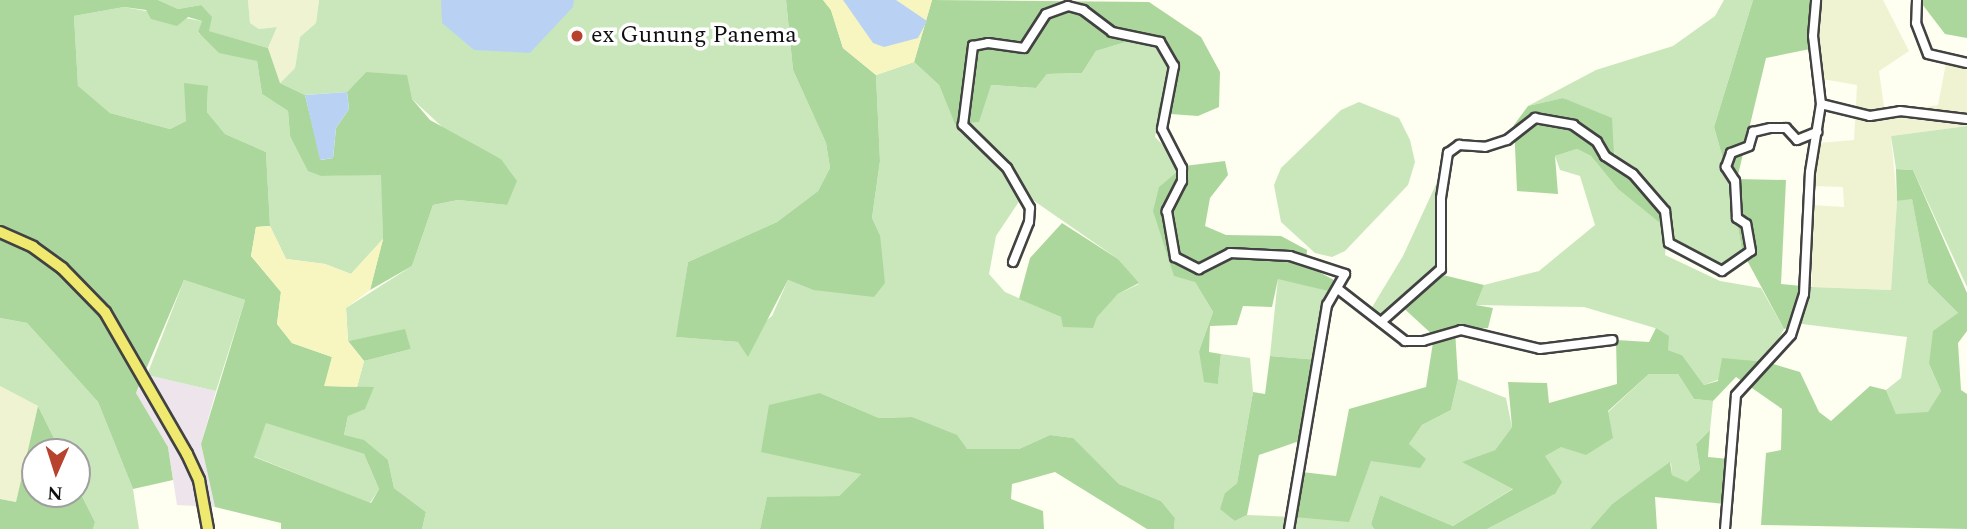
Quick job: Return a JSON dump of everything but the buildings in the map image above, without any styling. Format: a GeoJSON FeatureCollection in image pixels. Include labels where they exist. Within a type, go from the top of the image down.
{"type":"FeatureCollection","features":[{"type":"Feature","properties":{"kind":"main road"},"geometry":{"type":"LineString","coordinates":[[0,232],[33,247],[62,268],[105,312],[187,454],[198,480],[208,529]]}},
{"type":"Feature","properties":{"kind":"street"},"geometry":{"type":"LineString","coordinates":[[1725,529],[1736,395],[1791,335],[1799,316],[1821,104],[1813,36],[1816,0]]}},
{"type":"Feature","properties":{"kind":"street"},"geometry":{"type":"LineString","coordinates":[[1917,0],[1916,23],[1928,54],[1967,63]]}},
{"type":"Feature","properties":{"kind":"street"},"geometry":{"type":"LineString","coordinates":[[1013,262],[1029,222],[1030,208],[1007,168],[962,125],[970,51],[981,42],[1024,48],[1046,15],[1068,6],[1083,10],[1112,32],[1160,42],[1171,56],[1174,81],[1162,129],[1182,168],[1182,181],[1167,211],[1173,251],[1180,263],[1199,270],[1230,253],[1290,256],[1345,274],[1325,316],[1289,529]]}},
{"type":"Feature","properties":{"kind":"street"},"geometry":{"type":"LineString","coordinates":[[1821,104],[1870,116],[1900,111],[1967,118]]}},
{"type":"Feature","properties":{"kind":"street"},"geometry":{"type":"LineString","coordinates":[[1381,322],[1441,269],[1441,198],[1448,153],[1459,145],[1485,147],[1507,140],[1535,118],[1573,125],[1597,142],[1605,156],[1633,174],[1665,211],[1670,243],[1722,271],[1751,251],[1746,223],[1737,218],[1735,181],[1726,167],[1731,153],[1749,146],[1754,132],[1786,128],[1797,140],[1817,132]]}},
{"type":"Feature","properties":{"kind":"street"},"geometry":{"type":"LineString","coordinates":[[1338,289],[1395,336],[1410,342],[1461,330],[1540,349],[1612,340]]}},
{"type":"Feature","properties":{"kind":"shaded area"},"geometry":{"type":"Polygon","coordinates":[[[147,375],[216,391],[201,444],[215,507],[177,505],[168,447],[136,393],[147,375]]]}},
{"type":"Feature","properties":{"kind":"green space"},"geometry":{"type":"Polygon","coordinates":[[[0,0],[158,0],[178,9],[201,5],[212,17],[209,31],[268,48],[280,83],[305,95],[321,160],[333,158],[336,128],[349,109],[347,92],[366,72],[407,75],[412,99],[430,120],[501,159],[517,181],[507,205],[458,200],[433,205],[412,266],[370,290],[383,239],[381,175],[321,176],[308,171],[290,136],[288,111],[262,94],[257,61],[219,53],[198,32],[202,21],[188,17],[177,26],[151,19],[146,10],[124,7],[74,16],[78,86],[110,113],[170,129],[186,121],[184,83],[208,86],[207,112],[225,134],[266,152],[270,226],[256,227],[251,256],[281,292],[277,324],[292,343],[332,357],[325,386],[374,387],[365,409],[348,416],[344,435],[364,440],[388,460],[394,488],[426,512],[422,529],[281,529],[281,523],[215,507],[201,444],[245,300],[184,280],[136,393],[168,447],[173,480],[133,489],[98,402],[27,323],[0,318],[0,0]],[[266,423],[254,457],[371,503],[379,489],[364,454],[266,423]]]}},
{"type":"Feature","properties":{"kind":"green space"},"geometry":{"type":"Polygon","coordinates":[[[158,0],[248,0],[250,23],[259,29],[277,27],[268,48],[208,31],[201,5],[178,9],[158,0]]]}},
{"type":"Feature","properties":{"kind":"green space"},"geometry":{"type":"Polygon","coordinates":[[[248,0],[319,0],[316,23],[300,37],[295,68],[280,83],[268,48],[277,27],[259,29],[250,23],[248,0]]]}},
{"type":"Feature","properties":{"kind":"green space"},"geometry":{"type":"Polygon","coordinates":[[[319,0],[786,0],[793,70],[826,143],[830,168],[818,191],[777,222],[688,262],[677,337],[738,342],[772,316],[788,280],[813,290],[880,235],[872,218],[880,161],[876,75],[914,62],[939,85],[955,123],[991,85],[1036,88],[1047,74],[1082,73],[1096,51],[1129,41],[1158,46],[1169,73],[1155,137],[1184,166],[1195,282],[1213,312],[1199,351],[1218,383],[1221,354],[1250,358],[1253,392],[1237,483],[1225,493],[1235,521],[1247,515],[1294,517],[1371,461],[1409,444],[1422,425],[1451,410],[1458,379],[1506,398],[1512,427],[1495,450],[1463,462],[1514,488],[1453,526],[1380,495],[1371,524],[1374,529],[1174,529],[1175,518],[1161,501],[1119,484],[1072,438],[1050,435],[1019,449],[967,449],[912,417],[879,418],[820,393],[862,473],[839,496],[767,498],[760,529],[422,529],[426,512],[394,488],[388,460],[344,435],[348,416],[373,387],[357,387],[364,361],[411,349],[405,330],[348,341],[346,308],[412,266],[433,205],[458,200],[507,205],[501,159],[452,136],[412,99],[366,72],[347,92],[305,95],[280,83],[295,68],[300,37],[316,23],[319,0]],[[1024,194],[996,236],[989,274],[1005,292],[1061,317],[1096,317],[1118,294],[1139,284],[1118,259],[1024,194]]]}},
{"type":"Feature","properties":{"kind":"green space"},"geometry":{"type":"Polygon","coordinates":[[[786,0],[823,0],[831,10],[843,48],[876,75],[880,161],[872,218],[880,235],[885,283],[874,297],[813,290],[788,280],[748,357],[738,342],[676,337],[688,262],[777,222],[818,191],[830,168],[826,143],[793,70],[786,0]]]}},
{"type":"Feature","properties":{"kind":"green space"},"geometry":{"type":"Polygon","coordinates":[[[932,0],[1149,2],[1201,37],[1220,72],[1219,107],[1198,116],[1157,113],[1169,73],[1157,46],[1129,41],[1096,51],[1082,73],[1047,74],[1036,88],[991,85],[979,122],[955,124],[939,85],[914,62],[932,0]]]}},
{"type":"Feature","properties":{"kind":"green space"},"geometry":{"type":"Polygon","coordinates":[[[1724,0],[1753,0],[1714,127],[1732,191],[1742,251],[1726,267],[1666,246],[1665,255],[1720,281],[1761,288],[1784,329],[1766,362],[1704,385],[1682,355],[1668,350],[1668,336],[1655,328],[1584,307],[1476,305],[1484,285],[1539,271],[1595,225],[1580,176],[1560,170],[1555,156],[1577,149],[1591,156],[1617,188],[1664,208],[1564,98],[1528,106],[1596,70],[1673,46],[1715,16],[1724,0]]]}},
{"type":"Feature","properties":{"kind":"green space"},"geometry":{"type":"Polygon","coordinates":[[[1753,0],[1816,0],[1820,47],[1766,58],[1737,179],[1786,180],[1781,284],[1812,287],[1802,324],[1784,329],[1742,251],[1732,191],[1714,127],[1753,0]]]}},
{"type":"Feature","properties":{"kind":"green space"},"geometry":{"type":"Polygon","coordinates":[[[1816,0],[1883,0],[1909,51],[1879,71],[1885,114],[1938,105],[1947,58],[1967,61],[1967,126],[1891,136],[1897,201],[1891,290],[1812,287],[1811,205],[1844,207],[1843,187],[1813,186],[1819,143],[1854,140],[1857,85],[1822,79],[1816,0]]]}},
{"type":"Feature","properties":{"kind":"green space"},"geometry":{"type":"Polygon","coordinates":[[[1919,0],[1967,0],[1967,38],[1945,34],[1919,0]]]}},
{"type":"Feature","properties":{"kind":"green space"},"geometry":{"type":"Polygon","coordinates":[[[124,7],[202,21],[198,33],[257,61],[262,94],[288,111],[290,136],[321,176],[382,174],[383,239],[351,274],[325,264],[286,259],[270,226],[266,152],[225,134],[207,112],[208,86],[186,121],[170,129],[110,113],[78,87],[74,16],[124,7]]]}},
{"type":"Feature","properties":{"kind":"green space"},"geometry":{"type":"Polygon","coordinates":[[[1563,98],[1612,118],[1614,155],[1664,208],[1665,227],[1617,188],[1591,156],[1577,149],[1555,156],[1558,194],[1517,191],[1514,125],[1528,106],[1563,98]]]}},
{"type":"Feature","properties":{"kind":"green space"},"geometry":{"type":"Polygon","coordinates":[[[1359,102],[1399,118],[1410,140],[1415,162],[1408,185],[1345,251],[1332,257],[1315,253],[1281,222],[1274,185],[1281,168],[1341,110],[1359,102]]]}},
{"type":"Feature","properties":{"kind":"green space"},"geometry":{"type":"Polygon","coordinates":[[[1967,126],[1967,287],[1913,170],[1896,169],[1891,136],[1967,126]]]}},
{"type":"Feature","properties":{"kind":"green space"},"geometry":{"type":"Polygon","coordinates":[[[1225,161],[1228,175],[1210,198],[1205,226],[1226,235],[1281,236],[1307,250],[1306,265],[1334,280],[1332,292],[1278,279],[1272,307],[1243,306],[1237,325],[1210,326],[1209,352],[1221,354],[1218,384],[1204,382],[1199,351],[1213,312],[1195,282],[1174,276],[1153,211],[1159,187],[1184,166],[1225,161]]]}},
{"type":"Feature","properties":{"kind":"green space"},"geometry":{"type":"Polygon","coordinates":[[[1896,169],[1913,170],[1967,293],[1967,331],[1958,343],[1961,390],[1967,394],[1967,529],[1761,525],[1766,453],[1781,450],[1782,409],[1736,377],[1713,401],[1694,399],[1678,374],[1649,374],[1608,411],[1613,438],[1586,455],[1561,447],[1545,456],[1562,482],[1555,494],[1487,529],[1374,529],[1371,524],[1380,495],[1453,526],[1513,489],[1462,462],[1495,450],[1512,427],[1508,382],[1547,383],[1549,403],[1617,384],[1616,340],[1649,342],[1656,328],[1669,336],[1668,350],[1682,355],[1704,385],[1718,381],[1722,358],[1766,362],[1800,372],[1819,412],[1831,421],[1870,386],[1886,390],[1896,414],[1928,412],[1941,391],[1929,364],[1933,331],[1958,313],[1928,283],[1912,199],[1897,201],[1896,169]]]}},
{"type":"Feature","properties":{"kind":"green space"},"geometry":{"type":"Polygon","coordinates":[[[1438,180],[1435,214],[1443,275],[1380,317],[1371,309],[1403,256],[1438,180]]]}},
{"type":"Feature","properties":{"kind":"green space"},"geometry":{"type":"Polygon","coordinates":[[[1912,198],[1928,283],[1958,313],[1929,364],[1941,391],[1928,413],[1896,415],[1886,390],[1901,378],[1907,337],[1802,324],[1812,287],[1891,290],[1897,201],[1912,198]]]}},
{"type":"Feature","properties":{"kind":"green space"},"geometry":{"type":"Polygon","coordinates":[[[1062,223],[1118,259],[1139,283],[1118,294],[1097,317],[1093,328],[1063,327],[1061,317],[1019,299],[1030,258],[1062,223]]]}},
{"type":"Feature","properties":{"kind":"green space"},"geometry":{"type":"Polygon","coordinates":[[[1443,275],[1484,285],[1476,305],[1493,308],[1488,328],[1455,330],[1458,379],[1451,410],[1422,425],[1409,444],[1426,459],[1420,468],[1371,461],[1349,522],[1294,517],[1302,472],[1336,476],[1349,409],[1426,387],[1434,336],[1398,303],[1443,275]]]}},
{"type":"Feature","properties":{"kind":"green space"},"geometry":{"type":"Polygon","coordinates":[[[1278,278],[1332,292],[1319,360],[1270,356],[1278,278]]]}},
{"type":"Feature","properties":{"kind":"green space"},"geometry":{"type":"Polygon","coordinates":[[[184,280],[245,300],[216,391],[147,375],[184,280]]]}},
{"type":"Feature","properties":{"kind":"green space"},"geometry":{"type":"Polygon","coordinates":[[[0,318],[27,323],[98,402],[133,489],[139,529],[93,529],[95,522],[88,508],[91,508],[91,438],[54,438],[38,406],[0,386],[0,318]]]}},
{"type":"Feature","properties":{"kind":"green space"},"geometry":{"type":"Polygon","coordinates":[[[405,329],[411,349],[364,361],[348,341],[405,329]]]}},
{"type":"Feature","properties":{"kind":"green space"},"geometry":{"type":"Polygon","coordinates":[[[1270,356],[1319,360],[1302,440],[1259,455],[1247,515],[1235,521],[1220,509],[1225,493],[1237,483],[1253,392],[1265,394],[1270,356]]]}},
{"type":"Feature","properties":{"kind":"green space"},"geometry":{"type":"Polygon","coordinates":[[[1649,374],[1678,374],[1694,399],[1713,401],[1710,430],[1696,444],[1700,470],[1687,483],[1672,475],[1671,463],[1612,504],[1590,529],[1487,529],[1555,494],[1544,456],[1608,412],[1649,374]]]}},
{"type":"Feature","properties":{"kind":"green space"},"geometry":{"type":"Polygon","coordinates":[[[0,386],[38,406],[31,438],[21,438],[21,480],[16,502],[0,499],[0,386]]]}},
{"type":"Feature","properties":{"kind":"green space"},"geometry":{"type":"Polygon","coordinates":[[[820,393],[879,418],[912,417],[957,435],[967,449],[1019,449],[1050,435],[1073,438],[1119,484],[1161,501],[1175,518],[1174,529],[1147,529],[1055,472],[1012,484],[1011,499],[1043,511],[1044,529],[760,529],[767,497],[839,496],[861,474],[761,452],[769,405],[820,393]]]}},
{"type":"Feature","properties":{"kind":"green space"},"geometry":{"type":"Polygon","coordinates":[[[38,406],[54,438],[31,438],[38,406]]]}},
{"type":"Feature","properties":{"kind":"green space"},"geometry":{"type":"Polygon","coordinates":[[[266,422],[364,454],[379,489],[370,503],[253,456],[266,422]]]}},
{"type":"Feature","properties":{"kind":"green space"},"geometry":{"type":"Polygon","coordinates":[[[1710,430],[1708,457],[1729,459],[1725,504],[1655,497],[1657,529],[1590,529],[1612,504],[1670,462],[1672,475],[1687,482],[1700,470],[1696,444],[1710,430]]]}},
{"type":"Feature","properties":{"kind":"green space"},"geometry":{"type":"Polygon","coordinates":[[[21,480],[21,508],[88,508],[95,522],[93,529],[0,529],[0,499],[16,502],[21,480]]]}},
{"type":"Feature","properties":{"kind":"sand"},"geometry":{"type":"Polygon","coordinates":[[[823,0],[932,0],[914,62],[876,75],[843,48],[831,10],[823,0]]]}},
{"type":"Feature","properties":{"kind":"sand"},"geometry":{"type":"Polygon","coordinates":[[[270,226],[286,259],[325,264],[351,274],[383,239],[370,290],[346,308],[348,341],[364,361],[357,387],[324,386],[332,357],[292,343],[277,324],[281,292],[251,256],[256,227],[270,226]]]}},
{"type":"Feature","properties":{"kind":"water"},"geometry":{"type":"Polygon","coordinates":[[[441,0],[574,0],[573,7],[530,53],[474,50],[442,23],[441,0]]]}},
{"type":"Feature","properties":{"kind":"water"},"geometry":{"type":"Polygon","coordinates":[[[843,0],[896,0],[927,21],[918,38],[884,47],[873,43],[843,0]]]}},
{"type":"Feature","properties":{"kind":"water"},"geometry":{"type":"Polygon","coordinates":[[[347,92],[349,109],[336,128],[333,158],[320,160],[305,95],[347,92]]]}},
{"type":"Feature","properties":{"kind":"place","name":"ex Gunung Panema"},"geometry":{"type":"Point","coordinates":[577,36]}}]}
